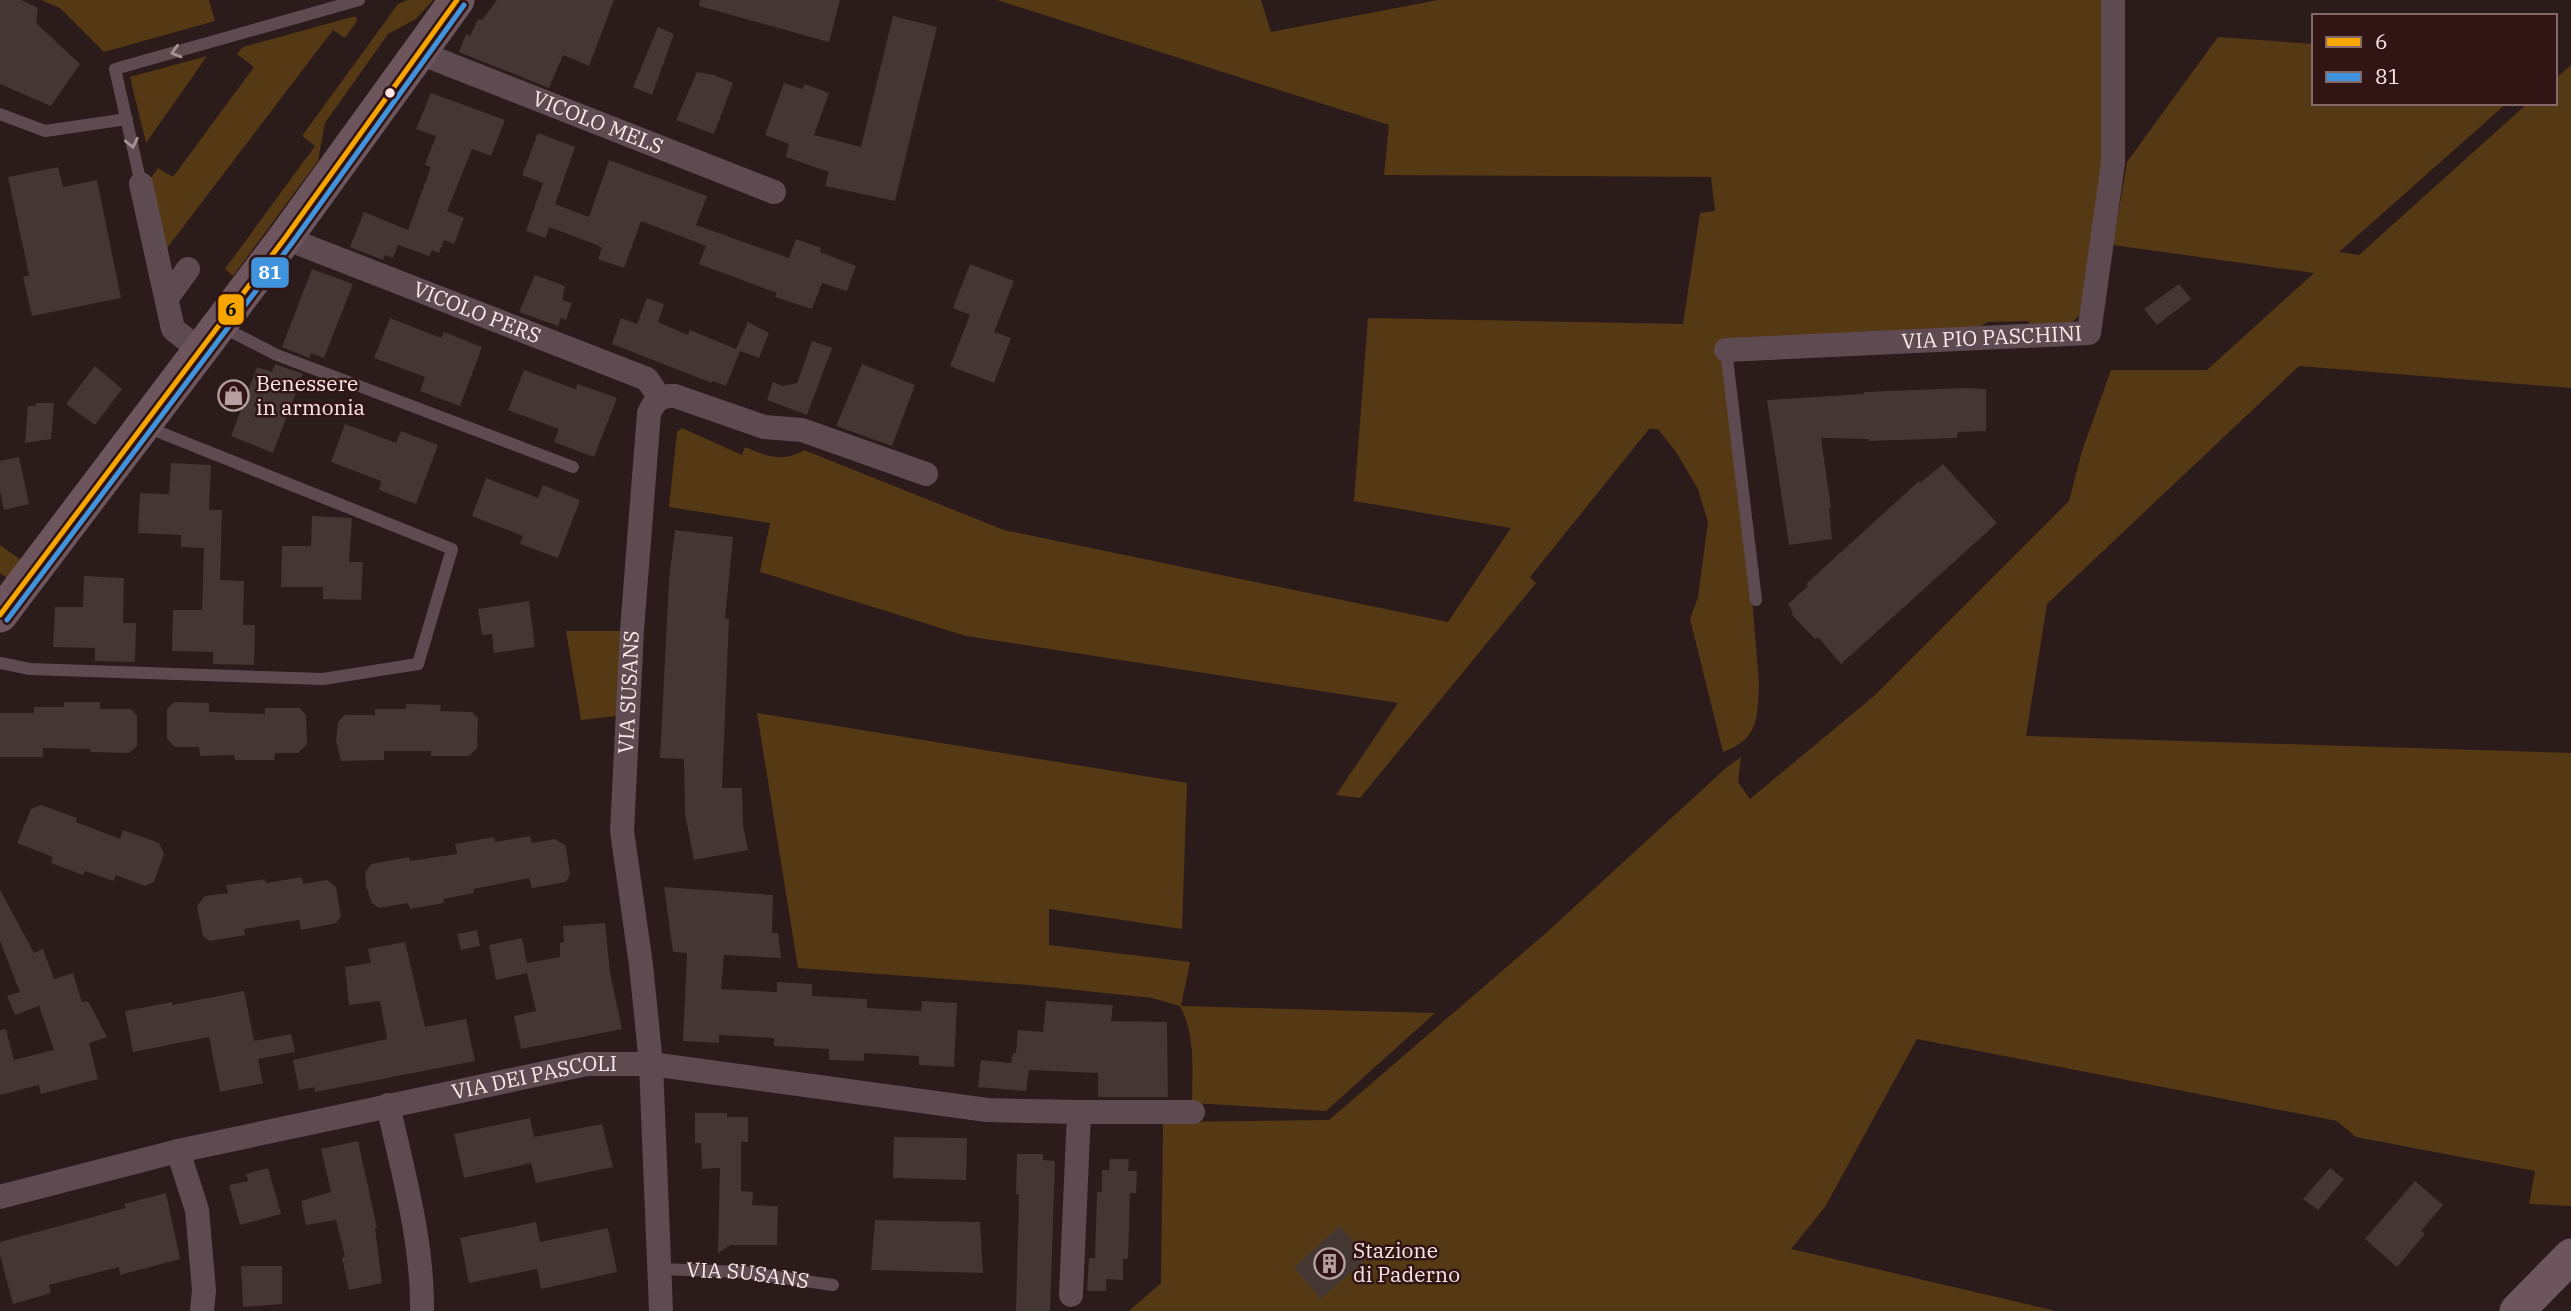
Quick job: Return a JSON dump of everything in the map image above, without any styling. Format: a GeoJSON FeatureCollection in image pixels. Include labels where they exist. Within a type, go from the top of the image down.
{"type":"FeatureCollection","features":[{"type":"Feature","properties":{"kind":"street"},"geometry":{"type":"LineString","coordinates":[[0,615],[285,238],[457,0]]}},
{"type":"Feature","properties":{"kind":"street","name":"VIA PIO PASCHINI"},"geometry":{"type":"LineString","coordinates":[[1726,350],[2089,334],[2113,163],[2113,0]]}},
{"type":"Feature","properties":{"kind":"street","name":"VICOLO MELS"},"geometry":{"type":"LineString","coordinates":[[420,53],[774,192]]}},
{"type":"Feature","properties":{"kind":"street"},"geometry":{"type":"LineString","coordinates":[[139,176],[173,329],[210,338]]}},
{"type":"Feature","properties":{"kind":"street","name":"VICOLO PERS"},"geometry":{"type":"LineString","coordinates":[[285,238],[647,379],[660,398]]}},
{"type":"Feature","properties":{"kind":"street"},"geometry":{"type":"LineString","coordinates":[[167,298],[188,269]]}},
{"type":"Feature","properties":{"kind":"street"},"geometry":{"type":"LineString","coordinates":[[660,398],[675,396],[764,427],[802,430],[926,474]]}},
{"type":"Feature","properties":{"kind":"street","name":"VIA SUSANS"},"geometry":{"type":"LineString","coordinates":[[660,398],[653,404],[648,426],[632,630],[622,831],[641,965],[651,1063],[661,1311]]}},
{"type":"Feature","properties":{"kind":"street","name":"VIA DEI PASCOLI"},"geometry":{"type":"LineString","coordinates":[[0,1197],[178,1151],[587,1064],[651,1063],[988,1110],[1192,1112]]}},
{"type":"Feature","properties":{"kind":"street"},"geometry":{"type":"LineString","coordinates":[[388,1105],[411,1204],[422,1311]]}},
{"type":"Feature","properties":{"kind":"street"},"geometry":{"type":"LineString","coordinates":[[1071,1295],[1079,1112]]}},
{"type":"Feature","properties":{"kind":"street"},"geometry":{"type":"LineString","coordinates":[[178,1151],[197,1210],[204,1290],[202,1311]]}},
{"type":"Feature","properties":{"kind":"street"},"geometry":{"type":"LineString","coordinates":[[2517,1311],[2571,1256]]}},
{"type":"Feature","properties":{"kind":"lane"},"geometry":{"type":"LineString","coordinates":[[139,176],[115,69],[359,0]]}},
{"type":"Feature","properties":{"kind":"lane"},"geometry":{"type":"LineString","coordinates":[[0,114],[46,131],[127,120]]}},
{"type":"Feature","properties":{"kind":"lane"},"geometry":{"type":"LineString","coordinates":[[210,338],[277,355],[573,467]]}},
{"type":"Feature","properties":{"kind":"lane"},"geometry":{"type":"LineString","coordinates":[[1726,350],[1756,600]]}},
{"type":"Feature","properties":{"kind":"lane"},"geometry":{"type":"LineString","coordinates":[[0,663],[30,669],[323,678],[418,664],[452,548],[144,426]]}},
{"type":"Feature","properties":{"kind":"lane","name":"VIA SUSANS"},"geometry":{"type":"LineString","coordinates":[[660,1269],[744,1272],[833,1285]]}},
{"type":"Feature","properties":{"kind":"shaded area"},"geometry":{"type":"Polygon","coordinates":[[[41,0],[209,0],[215,21],[104,52],[60,8],[41,0]]]}},
{"type":"Feature","properties":{"kind":"shaded area"},"geometry":{"type":"Polygon","coordinates":[[[408,0],[433,0],[416,19],[388,34],[325,123],[318,161],[233,276],[225,269],[315,146],[302,136],[398,4],[408,0]]]}},
{"type":"Feature","properties":{"kind":"shaded area"},"geometry":{"type":"Polygon","coordinates":[[[997,0],[1261,0],[1271,32],[1438,0],[2105,0],[2105,164],[2086,306],[2065,326],[2035,331],[2028,321],[1988,322],[1971,331],[1731,341],[1759,683],[1754,725],[1744,740],[1735,746],[1723,752],[1690,619],[1698,597],[1708,522],[1698,489],[1676,452],[1658,429],[1649,429],[1530,577],[1536,583],[1360,798],[1336,795],[1398,703],[966,636],[760,572],[770,523],[669,507],[677,432],[682,428],[742,455],[745,447],[782,457],[804,450],[1004,530],[1448,622],[1511,528],[1354,501],[1368,318],[1683,324],[1700,213],[1715,211],[1711,177],[1384,175],[1389,125],[997,0]]]}},
{"type":"Feature","properties":{"kind":"shaded area"},"geometry":{"type":"Polygon","coordinates":[[[356,17],[357,21],[345,38],[333,30],[164,252],[148,182],[158,168],[173,177],[254,67],[237,54],[243,47],[356,17]]]}},
{"type":"Feature","properties":{"kind":"shaded area"},"geometry":{"type":"Polygon","coordinates":[[[2218,37],[2312,44],[2312,105],[2505,105],[2339,252],[2359,255],[2526,105],[2557,105],[2557,77],[2571,65],[2571,388],[2299,366],[2047,604],[2026,736],[2571,753],[2571,1206],[2529,1204],[2535,1171],[2356,1137],[2337,1121],[1917,1039],[1825,1207],[1791,1249],[2056,1311],[1129,1311],[1161,1283],[1163,1122],[1329,1120],[1546,933],[1727,767],[1741,757],[1738,782],[1750,799],[1874,696],[2069,501],[2082,451],[2111,370],[2207,370],[2314,273],[2113,245],[2127,162],[2218,37]]]}},
{"type":"Feature","properties":{"kind":"shaded area"},"geometry":{"type":"Polygon","coordinates":[[[207,56],[146,143],[130,77],[207,56]]]}},
{"type":"Feature","properties":{"kind":"shaded area"},"geometry":{"type":"Polygon","coordinates":[[[0,545],[21,560],[7,578],[0,573],[0,545]]]}},
{"type":"Feature","properties":{"kind":"shaded area"},"geometry":{"type":"Polygon","coordinates":[[[566,631],[623,631],[617,716],[581,720],[566,631]]]}},
{"type":"Feature","properties":{"kind":"shaded area"},"geometry":{"type":"Polygon","coordinates":[[[757,713],[1187,783],[1182,929],[1049,909],[1049,945],[1190,962],[1181,1006],[1435,1013],[1326,1111],[1192,1103],[1191,1041],[1180,1006],[1152,998],[1029,985],[798,968],[757,713]]]}},
{"type":"Feature","properties":{"kind":"building"},"geometry":{"type":"Polygon","coordinates":[[[0,0],[21,0],[38,8],[36,23],[80,64],[51,106],[0,84],[0,0]]]}},
{"type":"Feature","properties":{"kind":"building"},"geometry":{"type":"Polygon","coordinates":[[[497,0],[614,0],[589,66],[563,55],[549,88],[459,52],[466,34],[470,36],[478,19],[482,20],[497,0]]]}},
{"type":"Feature","properties":{"kind":"building"},"geometry":{"type":"Polygon","coordinates":[[[700,0],[840,0],[829,42],[699,6],[700,0]]]}},
{"type":"Feature","properties":{"kind":"building"},"geometry":{"type":"Polygon","coordinates":[[[893,16],[937,27],[895,201],[825,186],[829,172],[786,157],[789,144],[765,135],[784,83],[802,89],[805,84],[829,93],[814,135],[861,147],[893,16]]]}},
{"type":"Feature","properties":{"kind":"building"},"geometry":{"type":"Polygon","coordinates":[[[658,27],[674,34],[652,95],[633,87],[658,27]]]}},
{"type":"Feature","properties":{"kind":"building"},"geometry":{"type":"Polygon","coordinates":[[[697,72],[733,83],[714,134],[676,120],[697,72]]]}},
{"type":"Feature","properties":{"kind":"building"},"geometry":{"type":"Polygon","coordinates":[[[431,93],[505,120],[491,156],[472,149],[447,211],[464,218],[454,244],[444,240],[439,253],[432,250],[429,256],[398,245],[393,258],[385,255],[383,260],[350,247],[364,212],[408,230],[431,167],[425,165],[436,136],[416,129],[431,93]]]}},
{"type":"Feature","properties":{"kind":"building"},"geometry":{"type":"Polygon","coordinates":[[[538,133],[575,147],[555,204],[589,217],[609,160],[707,196],[696,225],[789,258],[796,239],[856,266],[847,291],[822,283],[812,309],[775,297],[777,293],[699,264],[706,246],[641,221],[624,268],[598,259],[602,248],[597,245],[549,227],[546,238],[526,231],[543,183],[522,175],[538,133]]]}},
{"type":"Feature","properties":{"kind":"building"},"geometry":{"type":"Polygon","coordinates":[[[58,167],[63,187],[97,180],[121,298],[32,316],[23,277],[29,275],[8,177],[58,167]]]}},
{"type":"Feature","properties":{"kind":"building"},"geometry":{"type":"Polygon","coordinates":[[[970,264],[1014,281],[994,332],[1011,338],[994,383],[950,366],[970,315],[953,308],[970,264]]]}},
{"type":"Feature","properties":{"kind":"building"},"geometry":{"type":"Polygon","coordinates":[[[312,269],[353,284],[324,358],[311,353],[309,358],[282,347],[312,269]]]}},
{"type":"Feature","properties":{"kind":"building"},"geometry":{"type":"Polygon","coordinates":[[[535,275],[565,286],[562,300],[572,303],[566,320],[561,318],[558,326],[519,312],[535,275]]]}},
{"type":"Feature","properties":{"kind":"building"},"geometry":{"type":"Polygon","coordinates":[[[2179,284],[2191,299],[2157,325],[2144,309],[2179,284]]]}},
{"type":"Feature","properties":{"kind":"building"},"geometry":{"type":"Polygon","coordinates":[[[647,298],[664,304],[658,322],[688,335],[690,330],[736,349],[748,322],[769,333],[759,358],[740,351],[726,386],[612,344],[621,318],[637,324],[647,298]]]}},
{"type":"Feature","properties":{"kind":"building"},"geometry":{"type":"Polygon","coordinates":[[[390,318],[441,338],[444,332],[482,347],[460,406],[420,391],[425,377],[374,358],[390,318]]]}},
{"type":"Feature","properties":{"kind":"building"},"geometry":{"type":"Polygon","coordinates":[[[812,341],[832,348],[807,415],[767,400],[773,382],[782,386],[797,383],[812,341]]]}},
{"type":"Feature","properties":{"kind":"building"},"geometry":{"type":"Polygon","coordinates":[[[275,364],[303,374],[273,453],[231,436],[257,367],[272,372],[275,364]]]}},
{"type":"Feature","properties":{"kind":"building"},"geometry":{"type":"Polygon","coordinates":[[[862,364],[915,385],[892,446],[836,426],[862,364]]]}},
{"type":"Feature","properties":{"kind":"building"},"geometry":{"type":"Polygon","coordinates":[[[95,366],[122,389],[95,425],[66,404],[95,366]]]}},
{"type":"Feature","properties":{"kind":"building"},"geometry":{"type":"Polygon","coordinates":[[[524,370],[575,389],[578,384],[617,398],[594,457],[554,442],[559,429],[508,410],[524,370]]]}},
{"type":"Feature","properties":{"kind":"building"},"geometry":{"type":"Polygon","coordinates":[[[1963,388],[1986,389],[1986,431],[1958,432],[1957,438],[1869,441],[1821,438],[1831,508],[1832,539],[1789,545],[1767,400],[1963,388]]]}},
{"type":"Feature","properties":{"kind":"building"},"geometry":{"type":"Polygon","coordinates":[[[36,403],[54,403],[51,439],[25,443],[28,406],[36,406],[36,403]]]}},
{"type":"Feature","properties":{"kind":"building"},"geometry":{"type":"Polygon","coordinates":[[[345,424],[396,443],[401,431],[438,445],[416,504],[379,490],[381,481],[331,462],[345,424]]]}},
{"type":"Feature","properties":{"kind":"building"},"geometry":{"type":"Polygon","coordinates":[[[19,457],[29,504],[4,510],[0,491],[0,461],[19,457]]]}},
{"type":"Feature","properties":{"kind":"building"},"geometry":{"type":"Polygon","coordinates":[[[171,463],[211,465],[209,510],[222,510],[220,580],[244,581],[243,625],[255,625],[254,665],[213,664],[213,652],[172,651],[173,610],[202,610],[204,548],[181,547],[181,535],[138,533],[140,493],[169,494],[171,463]]]}},
{"type":"Feature","properties":{"kind":"building"},"geometry":{"type":"Polygon","coordinates":[[[1943,464],[1997,523],[1841,664],[1818,637],[1815,639],[1792,615],[1788,604],[1808,586],[1806,584],[1919,481],[1920,483],[1943,464]]]}},
{"type":"Feature","properties":{"kind":"building"},"geometry":{"type":"Polygon","coordinates":[[[486,478],[538,498],[543,485],[580,500],[558,558],[520,544],[523,536],[472,516],[486,478]]]}},
{"type":"Feature","properties":{"kind":"building"},"geometry":{"type":"Polygon","coordinates":[[[312,516],[352,518],[349,562],[363,562],[361,600],[323,599],[323,587],[281,587],[282,546],[311,546],[312,516]]]}},
{"type":"Feature","properties":{"kind":"building"},"geometry":{"type":"Polygon","coordinates":[[[675,530],[733,537],[725,619],[729,619],[722,788],[742,788],[743,825],[748,850],[694,860],[685,814],[684,759],[660,758],[669,580],[675,530]]]}},
{"type":"Feature","properties":{"kind":"building"},"geometry":{"type":"Polygon","coordinates":[[[84,576],[124,578],[123,623],[136,623],[135,662],[95,661],[95,648],[53,647],[55,607],[83,607],[84,576]]]}},
{"type":"Feature","properties":{"kind":"building"},"geometry":{"type":"Polygon","coordinates":[[[529,601],[535,647],[494,653],[492,634],[482,635],[478,609],[529,601]]]}},
{"type":"Feature","properties":{"kind":"building"},"geometry":{"type":"Polygon","coordinates":[[[64,702],[100,702],[100,709],[131,709],[137,716],[137,746],[129,753],[43,748],[43,757],[0,757],[0,713],[34,713],[34,707],[64,707],[64,702]]]}},
{"type":"Feature","properties":{"kind":"building"},"geometry":{"type":"Polygon","coordinates":[[[174,702],[209,703],[209,712],[265,714],[265,708],[300,708],[306,715],[307,744],[298,753],[275,753],[274,760],[235,760],[234,755],[200,756],[199,747],[175,747],[167,739],[167,709],[174,702]]]}},
{"type":"Feature","properties":{"kind":"building"},"geometry":{"type":"Polygon","coordinates":[[[406,704],[441,705],[440,711],[472,712],[478,718],[477,748],[469,756],[431,756],[431,751],[384,751],[384,760],[341,761],[336,741],[338,722],[345,715],[375,715],[375,709],[406,709],[406,704]]]}},
{"type":"Feature","properties":{"kind":"building"},"geometry":{"type":"Polygon","coordinates":[[[41,805],[77,818],[76,822],[120,839],[123,830],[159,843],[164,854],[154,882],[145,886],[116,875],[113,881],[85,871],[83,875],[51,863],[53,857],[17,843],[31,809],[41,805]]]}},
{"type":"Feature","properties":{"kind":"building"},"geometry":{"type":"Polygon","coordinates":[[[530,836],[532,843],[555,839],[566,846],[570,875],[566,882],[532,888],[529,878],[473,889],[474,893],[443,899],[444,903],[410,909],[408,903],[379,908],[372,903],[365,873],[371,864],[409,857],[410,861],[457,854],[455,844],[494,837],[495,842],[530,836]]]}},
{"type":"Feature","properties":{"kind":"building"},"geometry":{"type":"Polygon","coordinates":[[[302,877],[303,884],[327,880],[336,887],[341,916],[336,923],[301,930],[299,920],[244,929],[245,935],[210,941],[203,936],[197,906],[205,896],[228,893],[226,885],[265,879],[266,883],[302,877]]]}},
{"type":"Feature","properties":{"kind":"building"},"geometry":{"type":"Polygon","coordinates":[[[664,887],[773,895],[772,933],[778,933],[781,958],[724,955],[721,989],[777,992],[777,982],[812,984],[812,996],[867,999],[867,1008],[921,1011],[922,1001],[957,1003],[954,1067],[919,1065],[919,1056],[864,1053],[864,1061],[829,1060],[829,1049],[774,1046],[774,1038],[719,1035],[719,1043],[683,1041],[687,953],[673,952],[664,887]]]}},
{"type":"Feature","properties":{"kind":"building"},"geometry":{"type":"Polygon","coordinates":[[[0,890],[34,953],[43,949],[54,979],[73,973],[82,1002],[88,1001],[107,1037],[89,1043],[98,1079],[41,1094],[39,1085],[0,1095],[0,1030],[6,1029],[14,1060],[54,1050],[39,1006],[15,1015],[7,996],[20,992],[0,941],[0,890]]]}},
{"type":"Feature","properties":{"kind":"building"},"geometry":{"type":"Polygon","coordinates":[[[605,923],[610,973],[622,1029],[521,1049],[514,1016],[536,1011],[527,973],[496,980],[489,945],[522,938],[527,963],[560,957],[560,943],[564,942],[563,926],[605,923]]]}},
{"type":"Feature","properties":{"kind":"building"},"geometry":{"type":"Polygon","coordinates":[[[477,930],[480,946],[461,950],[457,934],[477,930]]]}},
{"type":"Feature","properties":{"kind":"building"},"geometry":{"type":"Polygon","coordinates":[[[405,942],[425,1027],[466,1019],[475,1061],[315,1092],[314,1087],[299,1090],[293,1060],[387,1039],[380,1001],[349,1005],[345,967],[371,963],[368,949],[405,942]]]}},
{"type":"Feature","properties":{"kind":"building"},"geometry":{"type":"Polygon","coordinates":[[[244,991],[254,1041],[291,1034],[295,1052],[258,1059],[263,1083],[220,1092],[209,1037],[133,1052],[125,1011],[244,991]]]}},
{"type":"Feature","properties":{"kind":"building"},"geometry":{"type":"Polygon","coordinates":[[[1046,1001],[1113,1005],[1111,1021],[1167,1022],[1168,1097],[1098,1097],[1098,1073],[1029,1070],[1026,1091],[978,1087],[981,1060],[1011,1063],[1013,1053],[1016,1053],[1018,1030],[1043,1032],[1046,1001]]]}},
{"type":"Feature","properties":{"kind":"building"},"geometry":{"type":"Polygon","coordinates":[[[695,1113],[727,1113],[727,1117],[748,1117],[748,1142],[741,1142],[741,1191],[753,1192],[752,1205],[778,1206],[777,1245],[730,1245],[718,1253],[720,1168],[702,1169],[701,1143],[695,1143],[695,1113]]]}},
{"type":"Feature","properties":{"kind":"building"},"geometry":{"type":"Polygon","coordinates":[[[530,1118],[534,1137],[602,1124],[613,1167],[536,1183],[531,1163],[464,1178],[454,1134],[530,1118]]]}},
{"type":"Feature","properties":{"kind":"building"},"geometry":{"type":"Polygon","coordinates":[[[894,1137],[967,1138],[966,1180],[893,1178],[894,1137]]]}},
{"type":"Feature","properties":{"kind":"building"},"geometry":{"type":"Polygon","coordinates":[[[358,1141],[377,1228],[382,1283],[349,1290],[336,1220],[306,1225],[301,1201],[331,1192],[321,1149],[358,1141]]]}},
{"type":"Feature","properties":{"kind":"building"},"geometry":{"type":"Polygon","coordinates":[[[1017,1154],[1043,1154],[1043,1160],[1055,1161],[1050,1311],[1016,1311],[1019,1194],[1016,1194],[1017,1154]]]}},
{"type":"Feature","properties":{"kind":"building"},"geometry":{"type":"Polygon","coordinates":[[[1110,1159],[1129,1159],[1128,1171],[1137,1171],[1136,1193],[1130,1193],[1128,1259],[1123,1259],[1123,1280],[1106,1279],[1106,1291],[1087,1291],[1089,1258],[1095,1258],[1097,1192],[1102,1192],[1102,1170],[1109,1170],[1110,1159]]]}},
{"type":"Feature","properties":{"kind":"building"},"geometry":{"type":"Polygon","coordinates":[[[268,1168],[281,1214],[240,1225],[229,1185],[248,1181],[246,1174],[268,1168]]]}},
{"type":"Feature","properties":{"kind":"building"},"geometry":{"type":"Polygon","coordinates":[[[2330,1168],[2344,1179],[2318,1210],[2303,1199],[2330,1168]]]}},
{"type":"Feature","properties":{"kind":"building"},"geometry":{"type":"Polygon","coordinates":[[[2415,1181],[2443,1205],[2421,1231],[2425,1234],[2397,1267],[2365,1239],[2415,1181]]]}},
{"type":"Feature","properties":{"kind":"building"},"geometry":{"type":"Polygon","coordinates":[[[166,1193],[180,1259],[120,1275],[119,1267],[49,1285],[51,1293],[13,1304],[0,1255],[0,1242],[126,1208],[124,1204],[166,1193]]]}},
{"type":"Feature","properties":{"kind":"building"},"geometry":{"type":"Polygon","coordinates":[[[875,1220],[980,1222],[983,1273],[871,1270],[875,1220]]]}},
{"type":"Feature","properties":{"kind":"building"},"geometry":{"type":"Polygon","coordinates":[[[536,1222],[540,1242],[608,1228],[617,1272],[541,1289],[537,1269],[469,1283],[460,1238],[536,1222]]]}},
{"type":"Feature","properties":{"kind":"building","name":"Stazione di Paderno"},"geometry":{"type":"Polygon","coordinates":[[[1340,1226],[1367,1258],[1321,1299],[1294,1267],[1340,1226]]]}},
{"type":"Feature","properties":{"kind":"building"},"geometry":{"type":"Polygon","coordinates":[[[241,1266],[282,1266],[282,1304],[243,1307],[241,1266]]]}},
{"type":"Feature","properties":{"kind":"transit line","name":"6"},"geometry":{"type":"LineString","coordinates":[[0,615],[285,238],[457,0]]}},
{"type":"Feature","properties":{"kind":"transit line","name":"81"},"geometry":{"type":"LineString","coordinates":[[7,620],[292,243],[464,5]]}},
{"type":"Feature","properties":{"kind":"place","name":"Benessere in armonia"},"geometry":{"type":"Point","coordinates":[233,396]}},
{"type":"Feature","properties":{"kind":"place","name":"Stazione di Paderno"},"geometry":{"type":"Point","coordinates":[1330,1263]}}]}
